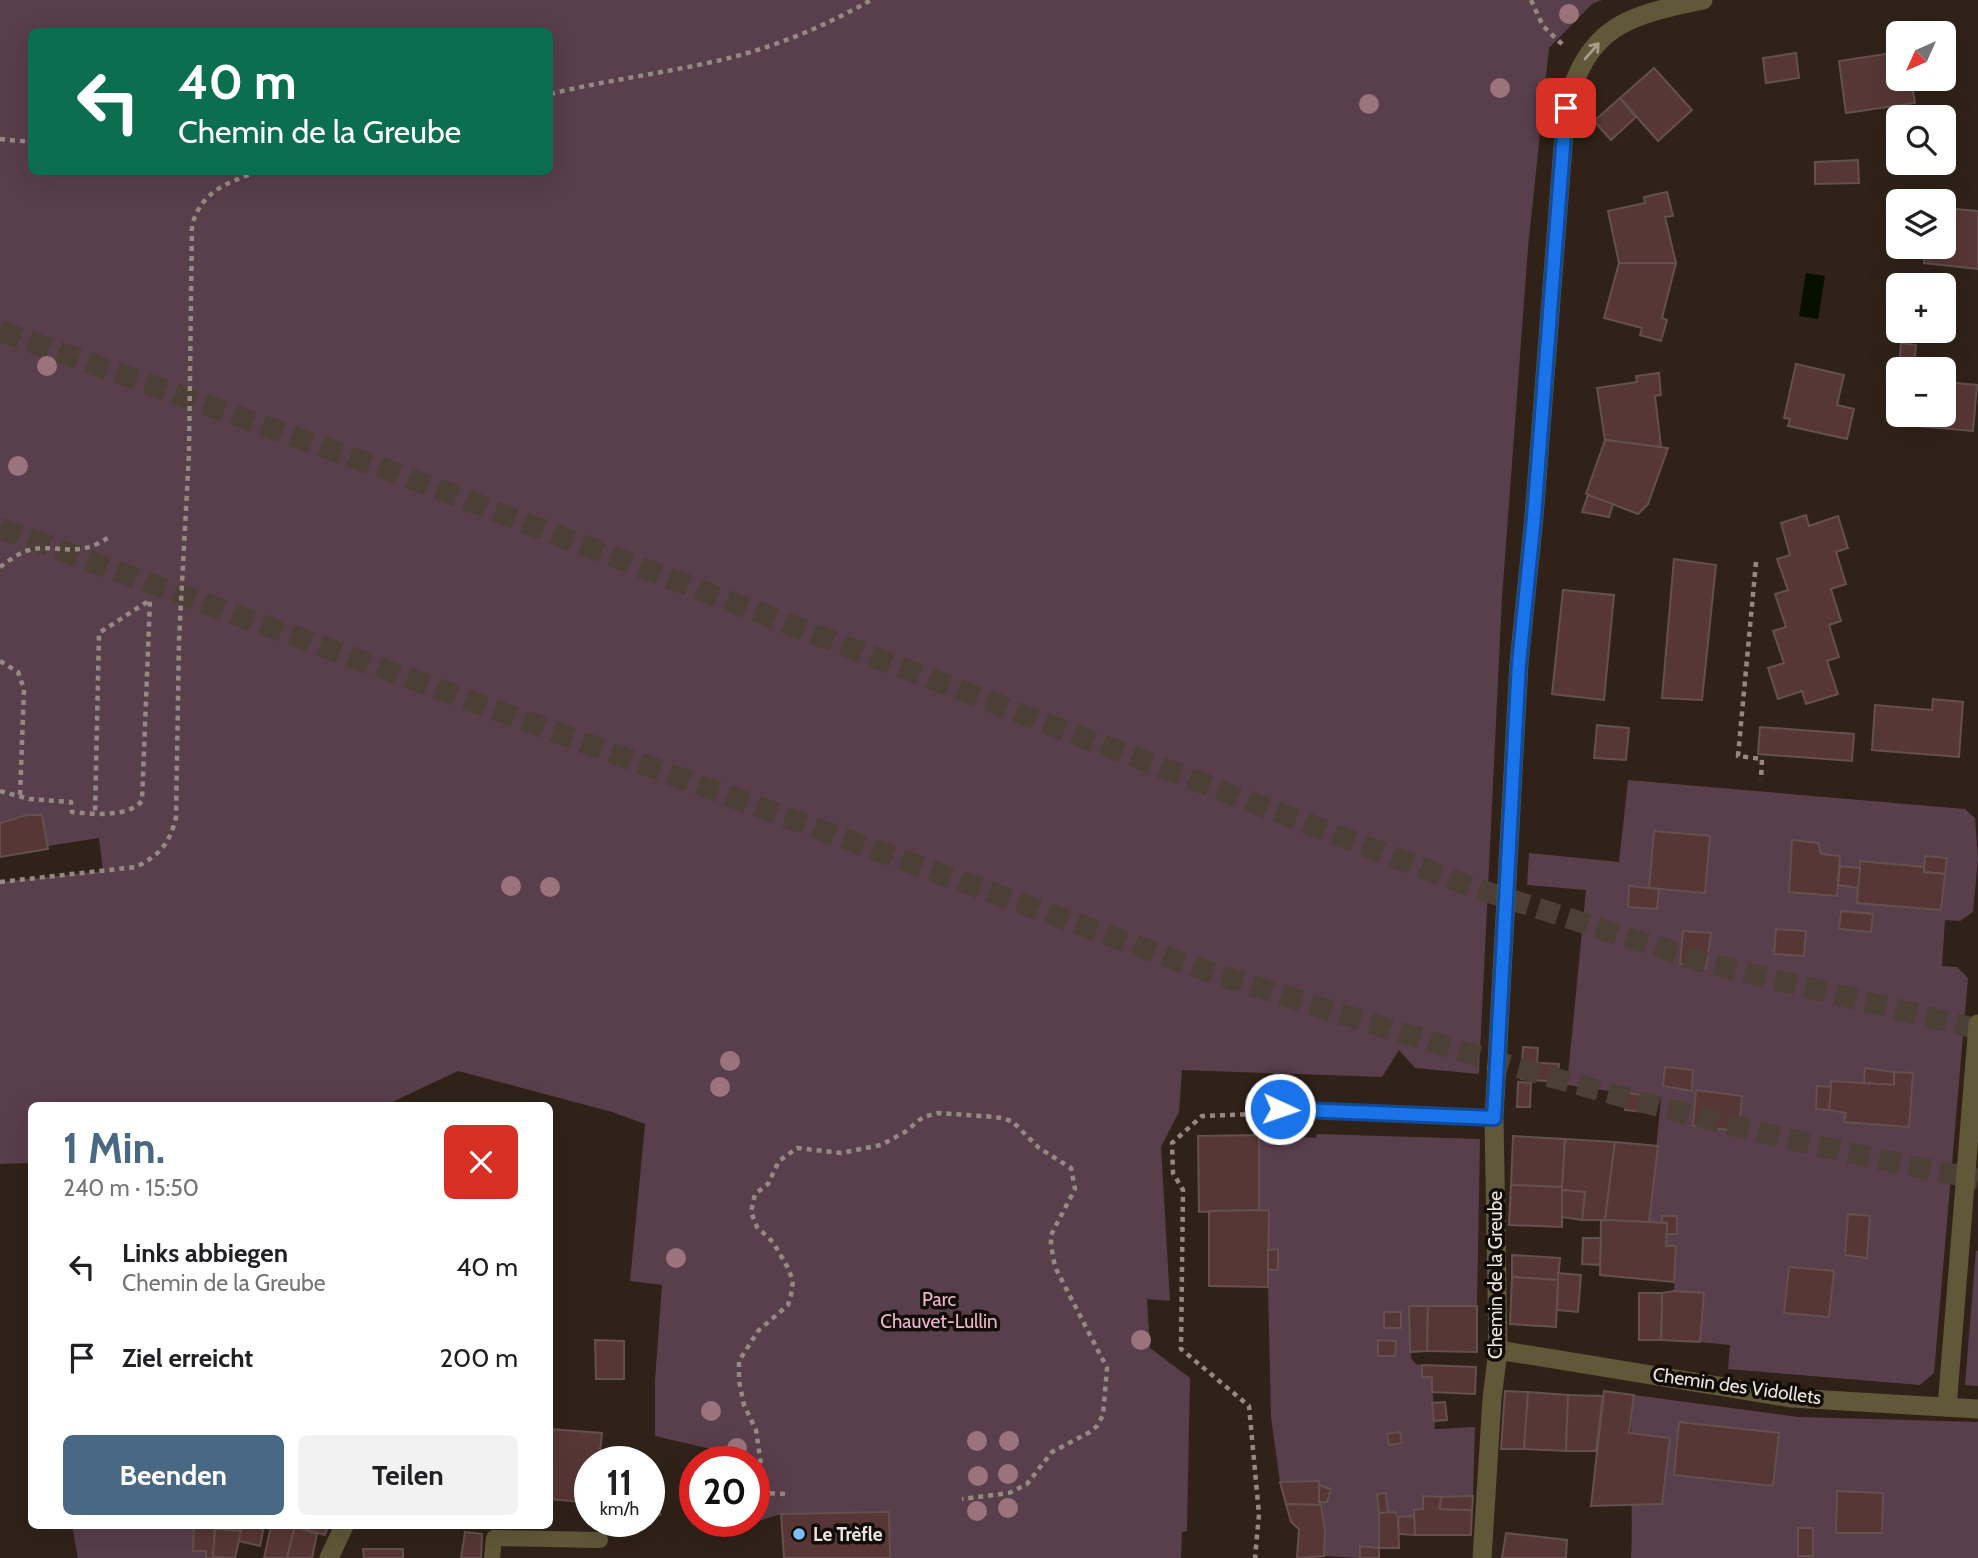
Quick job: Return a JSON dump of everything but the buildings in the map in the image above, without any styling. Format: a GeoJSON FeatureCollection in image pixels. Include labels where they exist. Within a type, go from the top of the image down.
{"type":"FeatureCollection","features":[{"type":"Feature","properties":{"kind":"street","name":"Chemin de la Greube"},"geometry":{"type":"LineString","coordinates":[[1482,1558],[1492,1399],[1498,1350],[1494,1118],[1519,663],[1535,503],[1566,108],[1584,60],[1613,30],[1641,13],[1703,0]]}},
{"type":"Feature","properties":{"kind":"street"},"geometry":{"type":"LineString","coordinates":[[1947,1407],[1978,1024]]}},
{"type":"Feature","properties":{"kind":"street","name":"Chemin des Vidollets"},"geometry":{"type":"LineString","coordinates":[[1498,1350],[1792,1398],[1978,1409]]}},
{"type":"Feature","properties":{"kind":"street"},"geometry":{"type":"LineString","coordinates":[[329,1558],[343,1529]]}},
{"type":"Feature","properties":{"kind":"lane"},"geometry":{"type":"LineString","coordinates":[[1280,1109],[1494,1118]]}},
{"type":"Feature","properties":{"kind":"lane"},"geometry":{"type":"LineString","coordinates":[[492,1558],[494,1538],[600,1540]]}},
{"type":"Feature","properties":{"kind":"path"},"geometry":{"type":"LineString","coordinates":[[553,93],[599,82],[713,62],[771,47],[839,18],[871,0]]}},
{"type":"Feature","properties":{"kind":"path"},"geometry":{"type":"LineString","coordinates":[[1531,0],[1543,26],[1560,44],[1584,60]]}},
{"type":"Feature","properties":{"kind":"path"},"geometry":{"type":"LineString","coordinates":[[0,138],[28,142]]}},
{"type":"Feature","properties":{"kind":"path"},"geometry":{"type":"LineString","coordinates":[[0,882],[136,867],[155,857],[170,839],[176,817],[179,640],[189,453],[192,225],[201,202],[209,193],[248,175]]}},
{"type":"Feature","properties":{"kind":"path"},"geometry":{"type":"LineString","coordinates":[[0,567],[31,549],[83,548],[101,543],[110,536]]}},
{"type":"Feature","properties":{"kind":"path"},"geometry":{"type":"LineString","coordinates":[[1756,562],[1738,756],[1762,759],[1761,780]]}},
{"type":"Feature","properties":{"kind":"path"},"geometry":{"type":"LineString","coordinates":[[0,791],[71,802],[72,812],[95,814],[118,812],[134,807],[142,800],[150,600],[99,633],[95,814]]}},
{"type":"Feature","properties":{"kind":"path"},"geometry":{"type":"LineString","coordinates":[[0,661],[18,673],[24,689],[20,796]]}},
{"type":"Feature","properties":{"kind":"path"},"geometry":{"type":"LineString","coordinates":[[1255,1558],[1259,1514],[1249,1406],[1181,1349],[1183,1190],[1172,1173],[1172,1143],[1202,1116],[1244,1116],[1280,1109]]}},
{"type":"Feature","properties":{"kind":"path"},"geometry":{"type":"LineString","coordinates":[[785,1494],[765,1493],[756,1430],[744,1405],[739,1381],[738,1361],[758,1331],[788,1306],[793,1281],[772,1242],[757,1227],[751,1212],[752,1201],[788,1152],[807,1148],[841,1153],[881,1145],[905,1132],[923,1117],[938,1113],[996,1116],[1012,1121],[1039,1148],[1071,1168],[1075,1189],[1051,1235],[1051,1245],[1055,1266],[1107,1368],[1103,1415],[1097,1426],[1052,1452],[1027,1484],[1009,1493],[962,1499]]}},
{"type":"Feature","properties":{"kind":"green space","name":"Parc Chauvet-Lullin"},"geometry":{"type":"Polygon","coordinates":[[[0,0],[1602,0],[1592,4],[1549,48],[1528,248],[1502,598],[1479,1074],[1415,1068],[1399,1050],[1382,1077],[1182,1070],[1179,1112],[1161,1147],[1170,1301],[1147,1299],[1150,1348],[1190,1378],[1187,1531],[1182,1532],[1181,1558],[890,1558],[889,1512],[781,1514],[770,1517],[770,1446],[698,1446],[655,1436],[655,1380],[662,1285],[630,1281],[645,1124],[612,1112],[458,1071],[392,1102],[28,1102],[28,1163],[0,1164],[0,882],[103,871],[99,838],[48,846],[41,815],[27,815],[0,823],[0,0]]]}},
{"type":"Feature","properties":{"kind":"green space"},"geometry":{"type":"Polygon","coordinates":[[[1628,780],[1965,809],[1975,818],[1978,859],[1973,912],[1960,921],[1945,920],[1942,966],[1957,967],[1968,978],[1934,1373],[1920,1385],[1728,1369],[1730,1345],[1700,1342],[1704,1293],[1674,1291],[1676,1246],[1666,1246],[1667,1223],[1649,1222],[1661,1098],[1567,1085],[1586,890],[1527,885],[1529,853],[1619,862],[1628,780]]]}},
{"type":"Feature","properties":{"kind":"green space"},"geometry":{"type":"Polygon","coordinates":[[[1317,1134],[1480,1139],[1477,1306],[1410,1306],[1411,1358],[1416,1364],[1422,1365],[1422,1377],[1432,1377],[1435,1429],[1475,1427],[1473,1496],[1423,1496],[1423,1509],[1414,1510],[1414,1516],[1398,1517],[1395,1512],[1388,1513],[1386,1493],[1378,1494],[1379,1548],[1360,1546],[1360,1558],[1324,1556],[1322,1505],[1280,1482],[1271,1418],[1268,1287],[1259,1210],[1259,1135],[1316,1138],[1317,1134]]]}},
{"type":"Feature","properties":{"kind":"green space"},"geometry":{"type":"Polygon","coordinates":[[[1976,1250],[1978,1251],[1978,1386],[1965,1385],[1976,1250]]]}},
{"type":"Feature","properties":{"kind":"green space"},"geometry":{"type":"Polygon","coordinates":[[[1634,1395],[1799,1417],[1978,1422],[1978,1558],[1631,1558],[1631,1436],[1634,1395]]]}},
{"type":"Feature","properties":{"kind":"green space"},"geometry":{"type":"Polygon","coordinates":[[[73,1529],[241,1529],[215,1530],[213,1558],[78,1558],[73,1529]]]}},
{"type":"Feature","properties":{"kind":"shaded area"},"geometry":{"type":"Polygon","coordinates":[[[1806,273],[1825,276],[1818,319],[1799,316],[1806,273]]]}},
{"type":"Feature","properties":{"kind":"tunnel"},"geometry":{"type":"LineString","coordinates":[[0,331],[404,476],[1472,887],[1707,963],[1978,1029]]}},
{"type":"Feature","properties":{"kind":"tunnel"},"geometry":{"type":"LineString","coordinates":[[0,528],[1181,962],[1477,1055],[1675,1111],[1876,1159],[1978,1179]]}},
{"type":"Feature","properties":{"kind":"place","name":"Le Trèfle"},"geometry":{"type":"Point","coordinates":[799,1534]}},
{"type":"Feature","properties":{"kind":"route"},"geometry":{"type":"LineString","coordinates":[[1280,1109],[1494,1118],[1519,663],[1534,517],[1566,108]]}}]}
